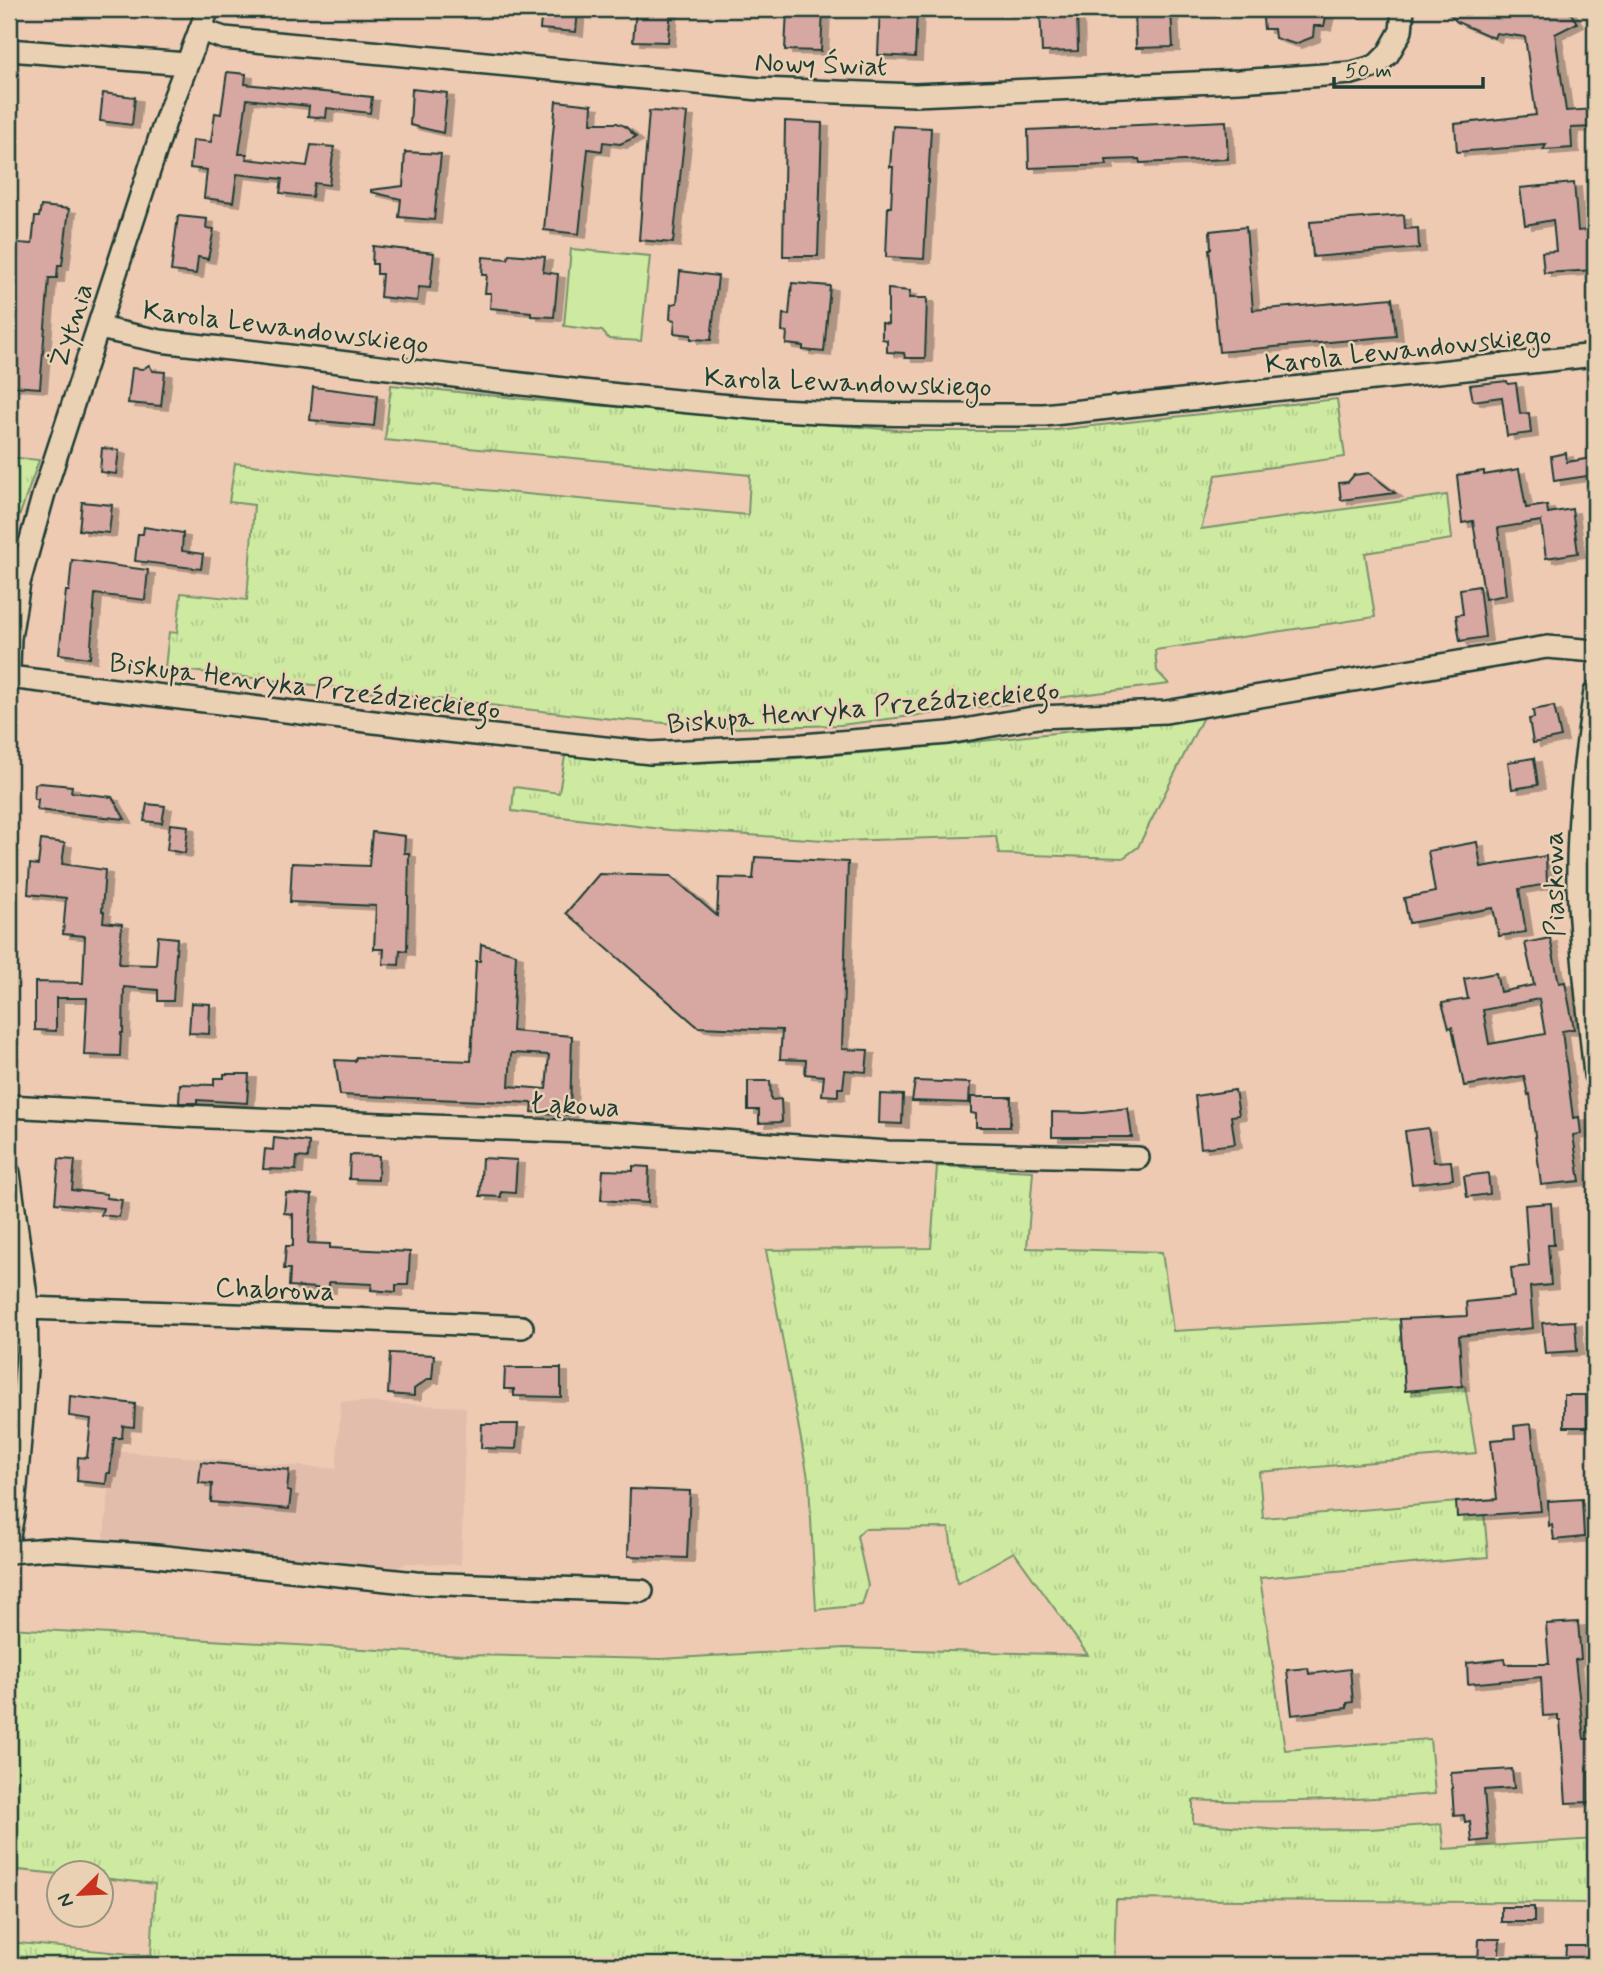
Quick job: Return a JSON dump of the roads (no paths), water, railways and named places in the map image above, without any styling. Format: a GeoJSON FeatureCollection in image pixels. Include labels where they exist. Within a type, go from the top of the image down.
{"type":"FeatureCollection","features":[{"type":"Feature","properties":{"kind":"street","name":"Żytnia"},"geometry":{"type":"LineString","coordinates":[[9,666],[10,638],[19,583],[44,493],[186,64],[208,9]]}},
{"type":"Feature","properties":{"kind":"street","name":"Nowy Świat"},"geometry":{"type":"LineString","coordinates":[[200,30],[224,38],[760,89],[915,95],[1239,81],[1352,73],[1376,66],[1388,54],[1401,31],[1403,9]]}},
{"type":"Feature","properties":{"kind":"street"},"geometry":{"type":"LineString","coordinates":[[9,50],[186,64]]}},
{"type":"Feature","properties":{"kind":"street","name":"Karola Lewandowskiego"},"geometry":{"type":"LineString","coordinates":[[99,328],[160,341],[704,403],[819,412],[965,415],[1044,415],[1595,355]]}},
{"type":"Feature","properties":{"kind":"street","name":"Biskupa Henryka Przeździeckiego"},"geometry":{"type":"LineString","coordinates":[[9,677],[651,753],[803,745],[935,734],[1038,718],[1166,712],[1547,647],[1595,651]]}},
{"type":"Feature","properties":{"kind":"street","name":"Piaskowa"},"geometry":{"type":"LineString","coordinates":[[1595,692],[1579,826],[1578,883],[1595,1075]]}},
{"type":"Feature","properties":{"kind":"street","name":"Łąkowa"},"geometry":{"type":"LineString","coordinates":[[9,1106],[605,1133],[888,1152],[1138,1158]]}},
{"type":"Feature","properties":{"kind":"street"},"geometry":{"type":"LineString","coordinates":[[9,1173],[27,1358],[14,1509],[9,1535]]}},
{"type":"Feature","properties":{"kind":"street","name":"Chabrowa"},"geometry":{"type":"LineString","coordinates":[[20,1300],[522,1327]]}},
{"type":"Feature","properties":{"kind":"street"},"geometry":{"type":"LineString","coordinates":[[9,1552],[50,1549],[145,1555],[416,1583],[642,1591]]}}]}
